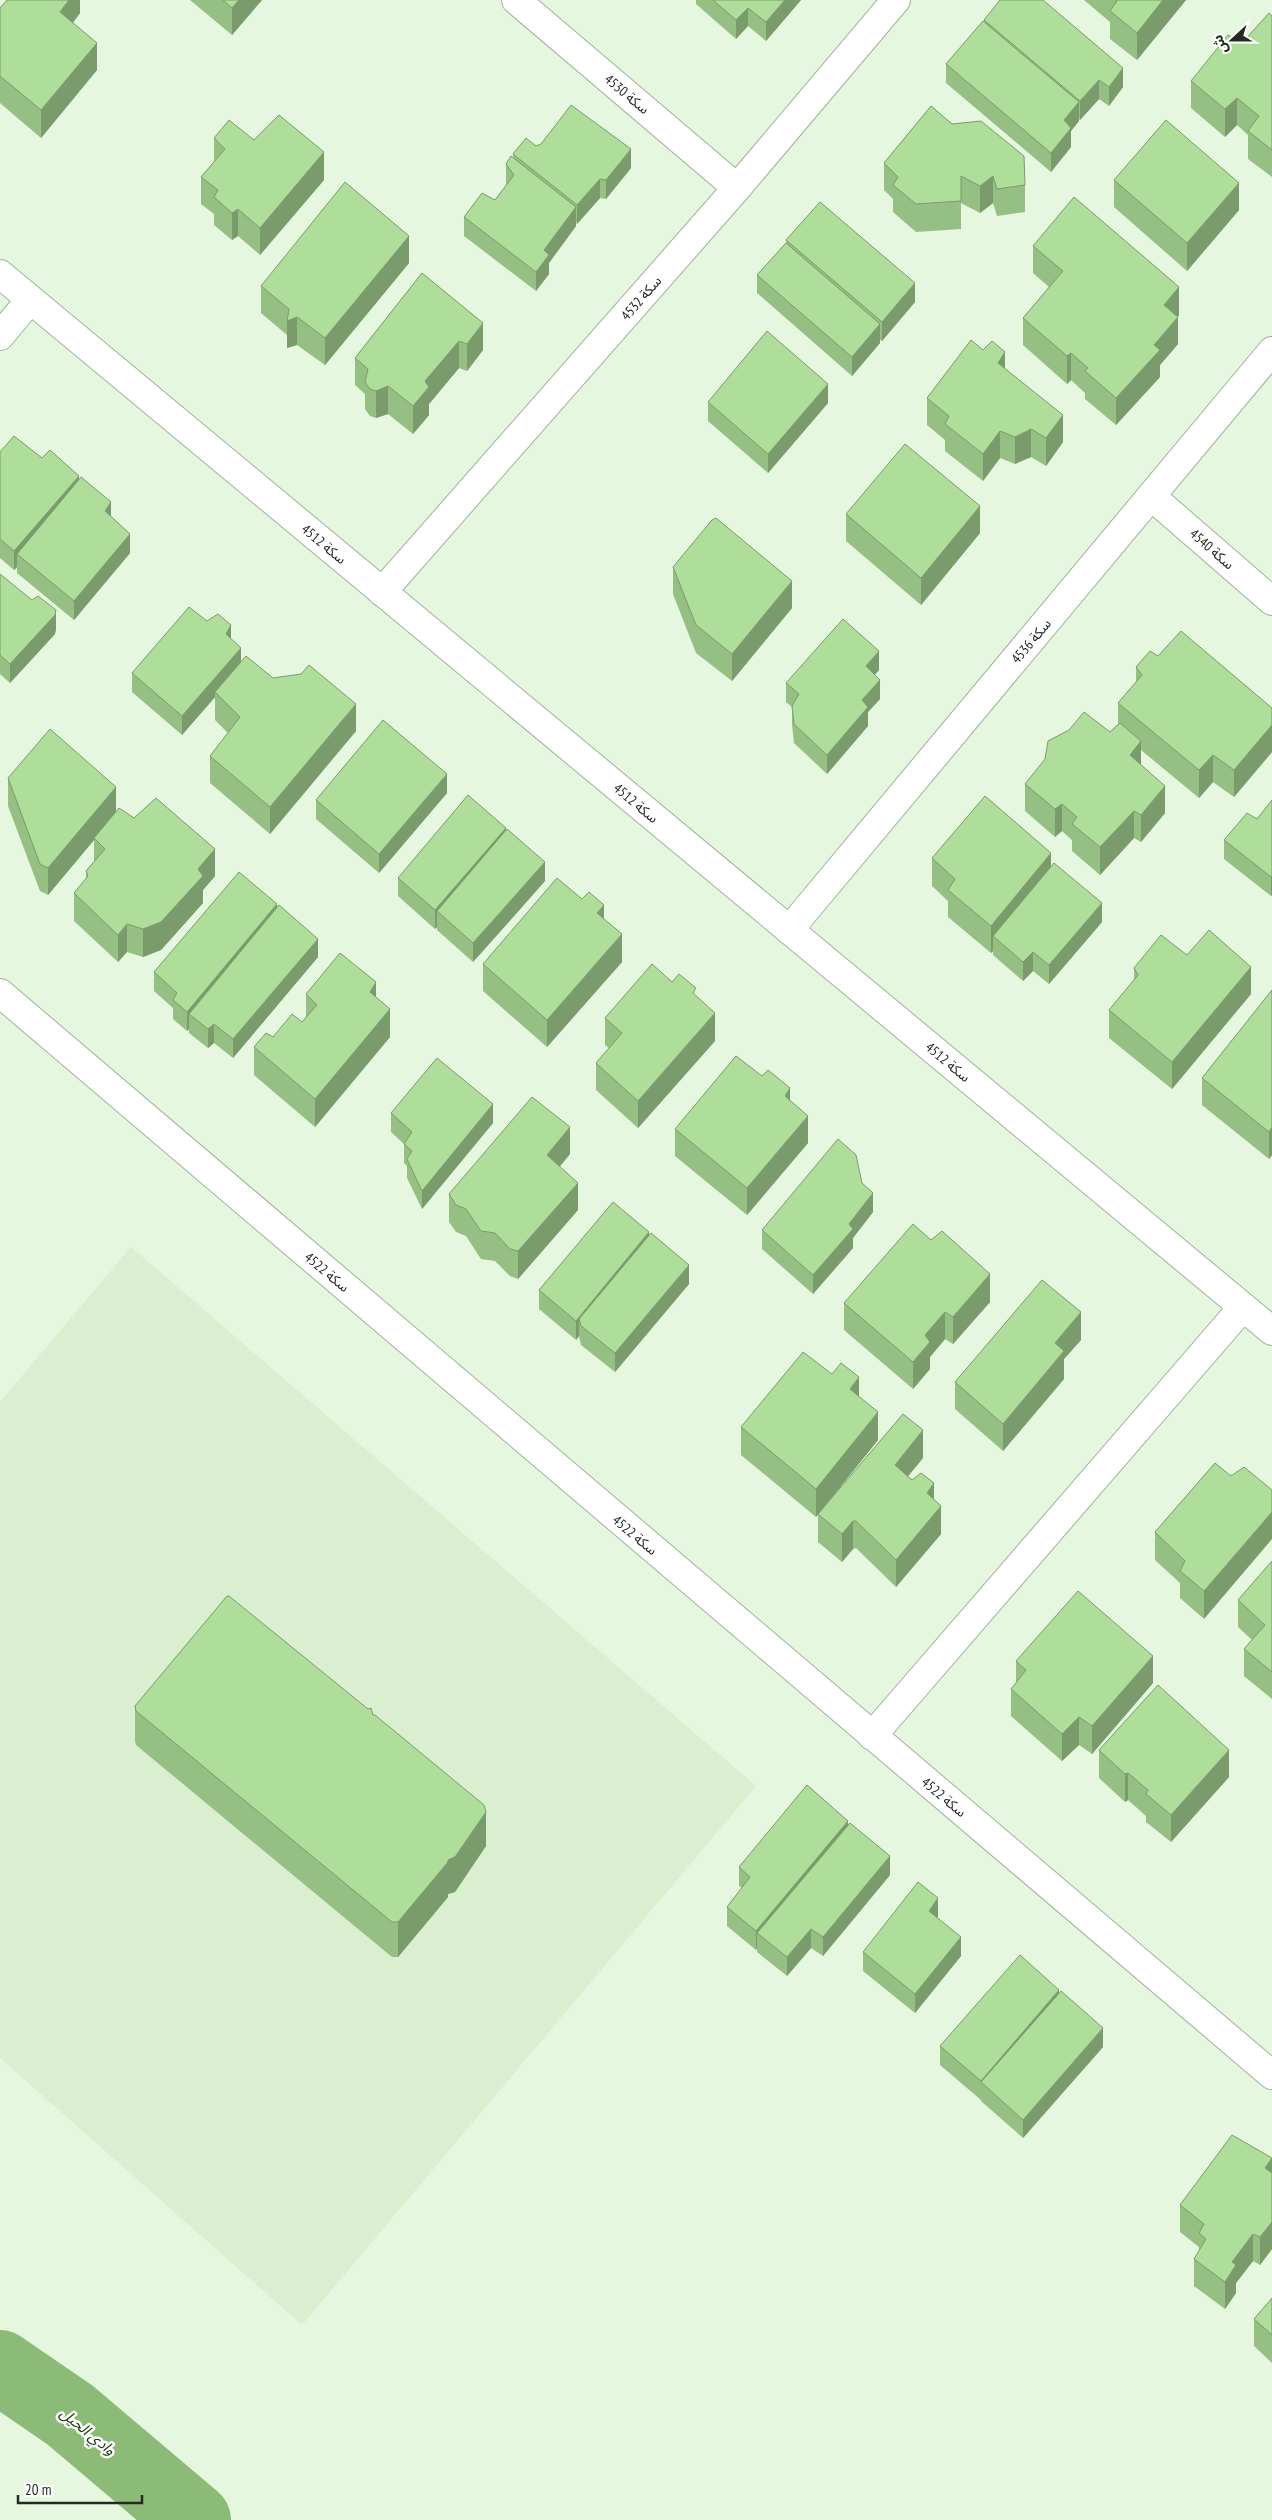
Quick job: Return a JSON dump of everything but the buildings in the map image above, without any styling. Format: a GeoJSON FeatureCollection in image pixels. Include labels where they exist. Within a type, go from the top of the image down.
{"type":"FeatureCollection","features":[{"type":"Feature","properties":{"kind":"street","name":"سكة 4530"},"geometry":{"type":"LineString","coordinates":[[516,0],[737,188]]}},
{"type":"Feature","properties":{"kind":"street","name":"سكة 4532"},"geometry":{"type":"LineString","coordinates":[[382,592],[737,188],[896,0]]}},
{"type":"Feature","properties":{"kind":"street","name":"سكة 4512"},"geometry":{"type":"LineString","coordinates":[[0,274],[1272,1331]]}},
{"type":"Feature","properties":{"kind":"street"},"geometry":{"type":"LineString","coordinates":[[0,336],[30,300]]}},
{"type":"Feature","properties":{"kind":"street","name":"سكة 4536"},"geometry":{"type":"LineString","coordinates":[[790,930],[1272,351]]}},
{"type":"Feature","properties":{"kind":"street","name":"سكة 4540"},"geometry":{"type":"LineString","coordinates":[[1151,496],[1272,601]]}},
{"type":"Feature","properties":{"kind":"street","name":"سكة 4522"},"geometry":{"type":"LineString","coordinates":[[0,993],[1272,2075]]}},
{"type":"Feature","properties":{"kind":"street"},"geometry":{"type":"LineString","coordinates":[[872,1736],[1243,1307]]}},
{"type":"Feature","properties":{"kind":"shaded area"},"geometry":{"type":"Polygon","coordinates":[[[131,1247],[756,1786],[302,2325],[0,2058],[0,1402],[131,1247]]]}},
{"type":"Feature","properties":{"kind":"waterway","name":"وادي الحيل"},"geometry":{"type":"LineString","coordinates":[[0,2367],[70,2415],[194,2520]]}}]}
